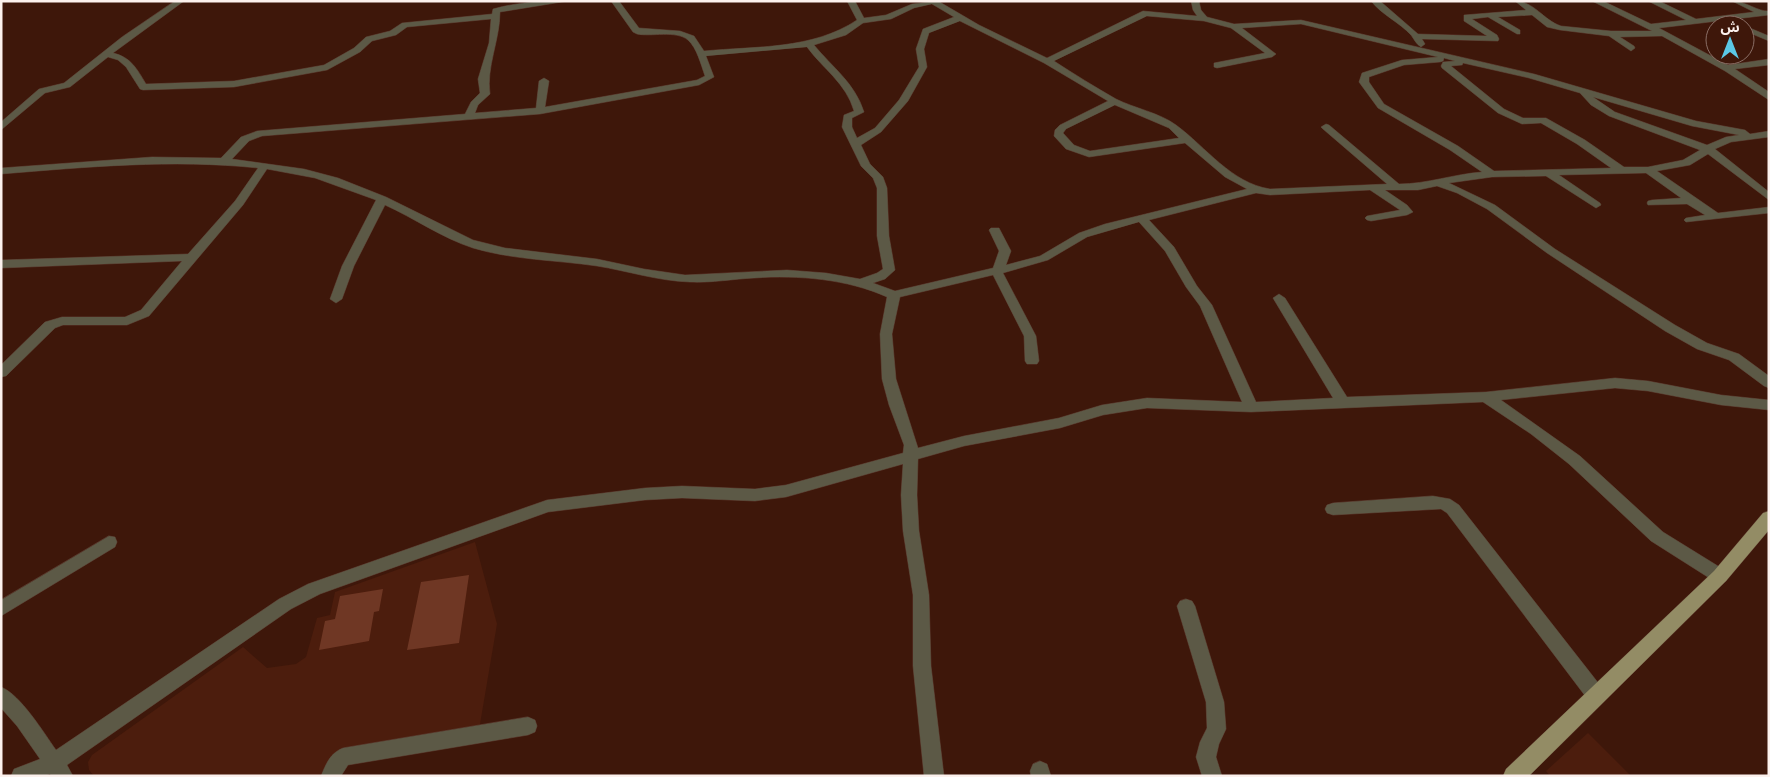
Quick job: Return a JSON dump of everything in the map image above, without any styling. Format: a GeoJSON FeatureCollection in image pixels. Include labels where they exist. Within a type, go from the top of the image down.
{"type":"FeatureCollection","features":[{"type":"Feature","properties":{"kind":"main road"},"geometry":{"type":"LineString","coordinates":[[1514,776],[1720,576],[1769,518]]}},
{"type":"Feature","properties":{"kind":"street"},"geometry":{"type":"LineString","coordinates":[[1,127],[42,91],[67,85],[125,38],[156,19],[180,1]]}},
{"type":"Feature","properties":{"kind":"street"},"geometry":{"type":"LineString","coordinates":[[468,118],[474,104],[485,94],[483,79],[493,43],[496,11],[504,8],[564,1]]}},
{"type":"Feature","properties":{"kind":"street"},"geometry":{"type":"LineString","coordinates":[[224,161],[245,138],[260,133],[416,119],[468,118],[540,111],[581,105],[631,93],[706,80],[710,77],[692,38],[684,34],[644,33],[636,30],[615,1]]}},
{"type":"Feature","properties":{"kind":"street"},"geometry":{"type":"LineString","coordinates":[[851,1],[861,21]]}},
{"type":"Feature","properties":{"kind":"street"},"geometry":{"type":"LineString","coordinates":[[701,54],[809,44],[843,33],[861,21],[888,17],[912,6],[932,1],[960,18],[1047,61],[1114,101],[1172,126],[1229,175],[1256,190]]}},
{"type":"Feature","properties":{"kind":"street"},"geometry":{"type":"LineString","coordinates":[[1195,1],[1197,10],[1204,19]]}},
{"type":"Feature","properties":{"kind":"street"},"geometry":{"type":"LineString","coordinates":[[1375,1],[1417,36],[1425,52]]}},
{"type":"Feature","properties":{"kind":"street"},"geometry":{"type":"LineString","coordinates":[[1520,1],[1554,27],[1611,34],[1663,34]]}},
{"type":"Feature","properties":{"kind":"street"},"geometry":{"type":"LineString","coordinates":[[1596,1],[1727,68],[1769,97]]}},
{"type":"Feature","properties":{"kind":"street"},"geometry":{"type":"LineString","coordinates":[[1652,1],[1694,21]]}},
{"type":"Feature","properties":{"kind":"street"},"geometry":{"type":"LineString","coordinates":[[1736,1],[1766,13]]}},
{"type":"Feature","properties":{"kind":"street"},"geometry":{"type":"LineString","coordinates":[[1417,36],[1495,40],[1494,37],[1466,18],[1535,12]]}},
{"type":"Feature","properties":{"kind":"street"},"geometry":{"type":"LineString","coordinates":[[1047,61],[1146,13],[1204,19],[1234,26],[1301,22],[1425,52],[1480,63],[1695,124],[1763,134]]}},
{"type":"Feature","properties":{"kind":"street"},"geometry":{"type":"LineString","coordinates":[[1748,15],[1766,13]]}},
{"type":"Feature","properties":{"kind":"street"},"geometry":{"type":"LineString","coordinates":[[1490,15],[1518,32]]}},
{"type":"Feature","properties":{"kind":"street"},"geometry":{"type":"LineString","coordinates":[[107,54],[126,60],[134,69],[143,87],[225,84],[331,66],[362,47],[368,40],[393,33],[405,25],[496,16]]}},
{"type":"Feature","properties":{"kind":"street"},"geometry":{"type":"LineString","coordinates":[[855,144],[878,130],[903,101],[923,67],[918,53],[926,31],[960,18]]}},
{"type":"Feature","properties":{"kind":"street"},"geometry":{"type":"LineString","coordinates":[[1650,28],[1705,20]]}},
{"type":"Feature","properties":{"kind":"street"},"geometry":{"type":"LineString","coordinates":[[1217,65],[1272,54],[1234,26]]}},
{"type":"Feature","properties":{"kind":"street"},"geometry":{"type":"LineString","coordinates":[[1755,32],[1769,38]]}},
{"type":"Feature","properties":{"kind":"street"},"geometry":{"type":"LineString","coordinates":[[1611,34],[1631,48]]}},
{"type":"Feature","properties":{"kind":"street"},"geometry":{"type":"LineString","coordinates":[[809,44],[816,54],[834,69],[858,109],[858,113],[848,116],[846,121],[847,127],[866,166],[878,177],[882,188],[883,236],[889,270],[881,276],[858,284]]}},
{"type":"Feature","properties":{"kind":"street"},"geometry":{"type":"LineString","coordinates":[[1453,57],[1397,64],[1388,69],[1365,75],[1364,82],[1381,106],[1439,139],[1492,174]]}},
{"type":"Feature","properties":{"kind":"street"},"geometry":{"type":"LineString","coordinates":[[1727,68],[1769,62]]}},
{"type":"Feature","properties":{"kind":"street"},"geometry":{"type":"LineString","coordinates":[[1480,63],[1456,63],[1446,64],[1445,66],[1501,111],[1522,121],[1543,120],[1581,142],[1622,171]]}},
{"type":"Feature","properties":{"kind":"street"},"geometry":{"type":"LineString","coordinates":[[540,111],[544,81]]}},
{"type":"Feature","properties":{"kind":"street"},"geometry":{"type":"LineString","coordinates":[[1583,92],[1594,103],[1612,114],[1708,149],[1767,194]]}},
{"type":"Feature","properties":{"kind":"street"},"geometry":{"type":"LineString","coordinates":[[1114,101],[1062,127],[1058,132],[1059,136],[1070,147],[1088,154],[1188,140]]}},
{"type":"Feature","properties":{"kind":"street"},"geometry":{"type":"LineString","coordinates":[[1326,127],[1398,188]]}},
{"type":"Feature","properties":{"kind":"street"},"geometry":{"type":"LineString","coordinates":[[1,171],[120,161],[224,161],[264,166],[324,177],[359,188],[476,244],[516,253],[592,262],[642,273],[684,278],[700,279],[751,274],[814,276],[880,289],[894,295],[947,281],[997,272],[1044,258],[1084,235],[1141,218],[1256,190],[1296,191],[1374,187],[1418,188],[1460,177],[1492,174],[1648,170],[1686,163],[1708,149],[1730,139],[1763,134]]}},
{"type":"Feature","properties":{"kind":"street"},"geometry":{"type":"LineString","coordinates":[[1,372],[50,325],[62,321],[127,321],[145,313],[239,203],[264,166]]}},
{"type":"Feature","properties":{"kind":"street"},"geometry":{"type":"LineString","coordinates":[[1648,170],[1687,196],[1687,199],[1716,217]]}},
{"type":"Feature","properties":{"kind":"street"},"geometry":{"type":"LineString","coordinates":[[1547,172],[1596,205]]}},
{"type":"Feature","properties":{"kind":"street"},"geometry":{"type":"LineString","coordinates":[[1440,183],[1462,191],[1491,207],[1552,251],[1670,328],[1702,346],[1734,357],[1769,383]]}},
{"type":"Feature","properties":{"kind":"street"},"geometry":{"type":"LineString","coordinates":[[1370,218],[1407,212],[1403,207],[1374,187]]}},
{"type":"Feature","properties":{"kind":"street"},"geometry":{"type":"LineString","coordinates":[[336,299],[348,266],[382,199]]}},
{"type":"Feature","properties":{"kind":"street"},"geometry":{"type":"LineString","coordinates":[[1652,203],[1679,202],[1687,199]]}},
{"type":"Feature","properties":{"kind":"street"},"geometry":{"type":"LineString","coordinates":[[1690,220],[1769,210]]}},
{"type":"Feature","properties":{"kind":"street"},"geometry":{"type":"LineString","coordinates":[[1141,218],[1170,249],[1187,279],[1206,305],[1251,406]]}},
{"type":"Feature","properties":{"kind":"street"},"geometry":{"type":"LineString","coordinates":[[995,230],[1005,251],[997,272],[1030,336],[1032,361]]}},
{"type":"Feature","properties":{"kind":"street"},"geometry":{"type":"LineString","coordinates":[[1,264],[191,257]]}},
{"type":"Feature","properties":{"kind":"street"},"geometry":{"type":"LineString","coordinates":[[894,295],[886,334],[889,379],[896,405],[911,445],[908,495],[911,531],[921,595],[922,666],[934,776]]}},
{"type":"Feature","properties":{"kind":"street"},"geometry":{"type":"LineString","coordinates":[[1279,298],[1343,402]]}},
{"type":"Feature","properties":{"kind":"street"},"geometry":{"type":"LineString","coordinates":[[21,776],[58,769],[278,609],[314,589],[547,506],[645,494],[682,492],[755,495],[786,491],[964,441],[1060,423],[1102,410],[1147,403],[1251,406],[1402,401],[1486,397],[1616,383],[1648,386],[1721,400],[1769,405]]}},
{"type":"Feature","properties":{"kind":"street"},"geometry":{"type":"LineString","coordinates":[[1486,397],[1531,426],[1566,452],[1638,521],[1666,543],[1720,576]]}},
{"type":"Feature","properties":{"kind":"street"},"geometry":{"type":"LineString","coordinates":[[1333,509],[1433,502],[1445,503],[1454,509],[1596,695]]}},
{"type":"Feature","properties":{"kind":"street"},"geometry":{"type":"LineString","coordinates":[[1,609],[109,542]]}},
{"type":"Feature","properties":{"kind":"street"},"geometry":{"type":"LineString","coordinates":[[1186,606],[1215,702],[1217,729],[1210,742],[1206,756],[1212,776]]}},
{"type":"Feature","properties":{"kind":"street"},"geometry":{"type":"LineString","coordinates":[[1,695],[24,720],[58,769]]}},
{"type":"Feature","properties":{"kind":"street"},"geometry":{"type":"LineString","coordinates":[[331,776],[336,765],[344,758],[528,726]]}},
{"type":"Feature","properties":{"kind":"shaded area"},"geometry":{"type":"Polygon","coordinates":[[[475,542],[497,624],[479,730],[372,748],[330,776],[94,776],[89,770],[88,762],[92,755],[243,647],[267,668],[296,664],[306,657],[317,618],[330,615],[335,592],[475,542]]]}},
{"type":"Feature","properties":{"kind":"shaded area"},"geometry":{"type":"Polygon","coordinates":[[[469,575],[459,643],[407,650],[421,582],[469,575]]]}},
{"type":"Feature","properties":{"kind":"shaded area"},"geometry":{"type":"Polygon","coordinates":[[[383,589],[379,611],[374,612],[369,641],[319,650],[325,621],[335,619],[340,596],[383,589]]]}},
{"type":"Feature","properties":{"kind":"shaded area"},"geometry":{"type":"Polygon","coordinates":[[[1588,733],[1631,776],[1550,776],[1546,771],[1588,733]]]}}]}
